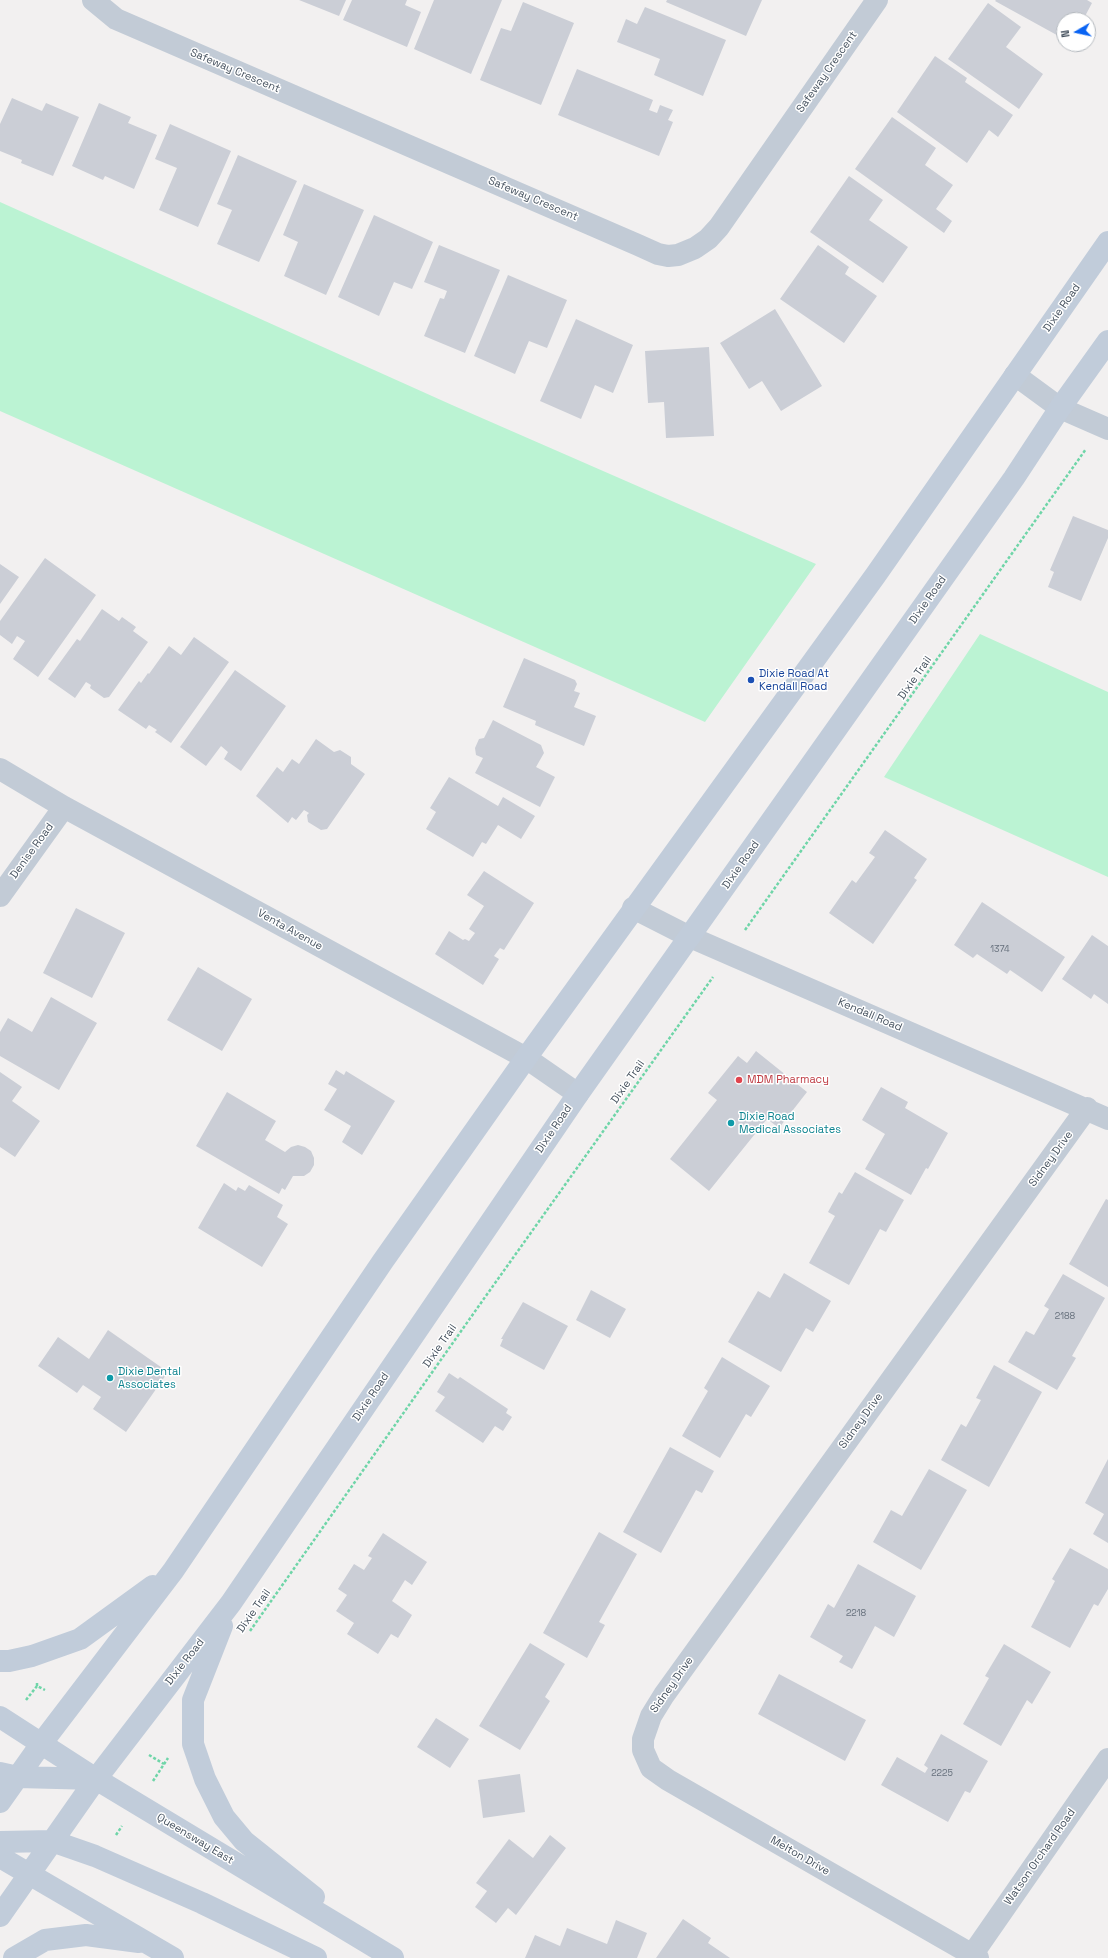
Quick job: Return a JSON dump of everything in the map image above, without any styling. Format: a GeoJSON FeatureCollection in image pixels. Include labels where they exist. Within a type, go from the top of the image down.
{"type":"FeatureCollection","features":[{"type":"Feature","properties":{"kind":"main road","name":"Dixie Road"},"geometry":{"type":"LineString","coordinates":[[0,1802],[9,1775],[41,1744],[173,1571],[383,1261],[633,908],[874,576],[1108,242]]}},
{"type":"Feature","properties":{"kind":"main road","name":"Dixie Road"},"geometry":{"type":"LineString","coordinates":[[0,1916],[96,1779],[231,1603],[578,1094],[1014,478],[1060,408],[1108,341]]}},
{"type":"Feature","properties":{"kind":"main road"},"geometry":{"type":"LineString","coordinates":[[0,1661],[9,1661],[32,1656],[80,1638],[173,1571]]}},
{"type":"Feature","properties":{"kind":"main road"},"geometry":{"type":"LineString","coordinates":[[231,1603],[193,1700],[193,1744],[205,1779],[224,1817],[244,1841],[369,1942]]}},
{"type":"Feature","properties":{"kind":"main road","name":"Queensway East"},"geometry":{"type":"LineString","coordinates":[[0,1717],[96,1779],[258,1878],[369,1942],[393,1958]]}},
{"type":"Feature","properties":{"kind":"main road"},"geometry":{"type":"LineString","coordinates":[[9,1775],[96,1779]]}},
{"type":"Feature","properties":{"kind":"main road"},"geometry":{"type":"LineString","coordinates":[[0,1842],[52,1842],[109,1862],[316,1958]]}},
{"type":"Feature","properties":{"kind":"main road"},"geometry":{"type":"LineString","coordinates":[[0,1857],[30,1873],[173,1958]]}},
{"type":"Feature","properties":{"kind":"main road"},"geometry":{"type":"LineString","coordinates":[[14,1958],[45,1940],[86,1935],[147,1943]]}},
{"type":"Feature","properties":{"kind":"street","name":"Safeway Crescent"},"geometry":{"type":"LineString","coordinates":[[93,0],[116,19],[651,251],[668,256],[678,255],[695,248],[708,239],[719,226],[877,0]]}},
{"type":"Feature","properties":{"kind":"street"},"geometry":{"type":"LineString","coordinates":[[1015,376],[1060,408],[1108,428]]}},
{"type":"Feature","properties":{"kind":"street","name":"Venta Avenue"},"geometry":{"type":"LineString","coordinates":[[0,769],[64,807],[526,1058],[578,1094]]}},
{"type":"Feature","properties":{"kind":"street","name":"Denise Road"},"geometry":{"type":"LineString","coordinates":[[0,896],[64,807]]}},
{"type":"Feature","properties":{"kind":"street","name":"Kendall Road"},"geometry":{"type":"LineString","coordinates":[[633,908],[690,937],[1087,1108],[1108,1119]]}},
{"type":"Feature","properties":{"kind":"street","name":"Sidney Drive"},"geometry":{"type":"LineString","coordinates":[[643,1738],[651,1716],[664,1695],[1087,1108]]}},
{"type":"Feature","properties":{"kind":"street","name":"Melton Drive"},"geometry":{"type":"LineString","coordinates":[[643,1738],[643,1750],[651,1768],[668,1780],[975,1957]]}},
{"type":"Feature","properties":{"kind":"street","name":"Watson Orchard Road"},"geometry":{"type":"LineString","coordinates":[[975,1957],[1108,1759]]}},
{"type":"Feature","properties":{"kind":"path","name":"Dixie Trail"},"geometry":{"type":"LineString","coordinates":[[753,919],[1088,446]]}},
{"type":"Feature","properties":{"kind":"path","name":"Dixie Trail"},"geometry":{"type":"LineString","coordinates":[[246,1636],[478,1306],[715,974]]}},
{"type":"Feature","properties":{"kind":"path"},"geometry":{"type":"LineString","coordinates":[[26,1701],[37,1686]]}},
{"type":"Feature","properties":{"kind":"path"},"geometry":{"type":"LineString","coordinates":[[143,1751],[164,1764],[153,1780]]}},
{"type":"Feature","properties":{"kind":"green space"},"geometry":{"type":"Polygon","coordinates":[[[0,202],[452,405],[816,564],[705,722],[0,411],[0,202]]]}},
{"type":"Feature","properties":{"kind":"green space"},"geometry":{"type":"Polygon","coordinates":[[[980,634],[1108,692],[1108,877],[884,777],[980,634]]]}},
{"type":"Feature","properties":{"kind":"building"},"geometry":{"type":"Polygon","coordinates":[[[299,0],[346,0],[339,16],[299,0]]]}},
{"type":"Feature","properties":{"kind":"building"},"geometry":{"type":"Polygon","coordinates":[[[352,0],[407,0],[405,5],[421,12],[407,47],[343,20],[352,0]]]}},
{"type":"Feature","properties":{"kind":"building"},"geometry":{"type":"Polygon","coordinates":[[[434,0],[502,0],[471,74],[414,49],[434,0]]]}},
{"type":"Feature","properties":{"kind":"building"},"geometry":{"type":"Polygon","coordinates":[[[667,0],[762,0],[746,36],[666,2],[667,0]]]}},
{"type":"Feature","properties":{"kind":"building"},"geometry":{"type":"Polygon","coordinates":[[[1087,0],[1092,3],[1087,12],[1056,12],[1056,35],[995,1],[1087,0]]]}},
{"type":"Feature","properties":{"kind":"building"},"geometry":{"type":"Polygon","coordinates":[[[523,2],[574,23],[541,105],[480,80],[501,28],[511,31],[523,2]]]}},
{"type":"Feature","properties":{"kind":"building"},"geometry":{"type":"Polygon","coordinates":[[[988,3],[1021,27],[1006,47],[1043,74],[1019,109],[948,59],[988,3]]]}},
{"type":"Feature","properties":{"kind":"building"},"geometry":{"type":"Polygon","coordinates":[[[645,7],[726,40],[703,96],[654,75],[660,59],[617,42],[626,19],[637,24],[645,7]]]}},
{"type":"Feature","properties":{"kind":"building"},"geometry":{"type":"Polygon","coordinates":[[[935,56],[967,78],[965,82],[1013,115],[998,137],[989,130],[967,163],[897,112],[935,56]]]}},
{"type":"Feature","properties":{"kind":"building"},"geometry":{"type":"Polygon","coordinates":[[[577,69],[653,100],[649,110],[657,113],[660,105],[673,110],[668,120],[673,122],[659,156],[558,115],[577,69]]]}},
{"type":"Feature","properties":{"kind":"building"},"geometry":{"type":"Polygon","coordinates":[[[12,98],[42,111],[46,103],[79,117],[53,176],[21,163],[22,160],[0,151],[0,124],[12,98]]]}},
{"type":"Feature","properties":{"kind":"building"},"geometry":{"type":"Polygon","coordinates":[[[99,103],[131,117],[128,123],[157,135],[134,189],[105,176],[103,180],[72,166],[99,103]]]}},
{"type":"Feature","properties":{"kind":"building"},"geometry":{"type":"Polygon","coordinates":[[[892,117],[936,148],[925,165],[953,185],[936,209],[952,221],[944,233],[855,169],[892,117]]]}},
{"type":"Feature","properties":{"kind":"building"},"geometry":{"type":"Polygon","coordinates":[[[170,124],[231,151],[198,227],[159,210],[177,168],[155,159],[170,124]]]}},
{"type":"Feature","properties":{"kind":"building"},"geometry":{"type":"Polygon","coordinates":[[[238,155],[297,181],[259,262],[217,244],[232,210],[217,204],[238,155]]]}},
{"type":"Feature","properties":{"kind":"building"},"geometry":{"type":"Polygon","coordinates":[[[849,176],[883,200],[869,220],[908,247],[883,283],[810,232],[849,176]]]}},
{"type":"Feature","properties":{"kind":"building"},"geometry":{"type":"Polygon","coordinates":[[[304,184],[364,210],[326,295],[284,276],[298,242],[283,235],[304,184]]]}},
{"type":"Feature","properties":{"kind":"building"},"geometry":{"type":"Polygon","coordinates":[[[374,215],[433,242],[412,289],[394,282],[379,316],[338,297],[374,215]]]}},
{"type":"Feature","properties":{"kind":"building"},"geometry":{"type":"Polygon","coordinates":[[[439,245],[500,270],[465,353],[424,336],[440,298],[444,299],[447,291],[424,282],[439,245]]]}},
{"type":"Feature","properties":{"kind":"building"},"geometry":{"type":"Polygon","coordinates":[[[818,245],[849,267],[845,274],[877,296],[844,343],[780,299],[818,245]]]}},
{"type":"Feature","properties":{"kind":"building"},"geometry":{"type":"Polygon","coordinates":[[[508,275],[567,300],[547,348],[529,341],[515,374],[474,356],[508,275]]]}},
{"type":"Feature","properties":{"kind":"building"},"geometry":{"type":"Polygon","coordinates":[[[775,309],[822,386],[781,411],[762,381],[749,389],[720,343],[775,309]]]}},
{"type":"Feature","properties":{"kind":"building"},"geometry":{"type":"Polygon","coordinates":[[[576,319],[633,345],[613,393],[595,385],[581,419],[540,401],[576,319]]]}},
{"type":"Feature","properties":{"kind":"building"},"geometry":{"type":"Polygon","coordinates":[[[709,347],[714,436],[666,438],[664,402],[648,403],[645,351],[709,347]]]}},
{"type":"Feature","properties":{"kind":"building"},"geometry":{"type":"Polygon","coordinates":[[[1073,516],[1108,530],[1108,538],[1081,601],[1048,587],[1054,572],[1050,570],[1073,516]]]}},
{"type":"Feature","properties":{"kind":"building"},"geometry":{"type":"Polygon","coordinates":[[[45,558],[96,595],[38,677],[13,659],[25,641],[17,636],[12,644],[0,635],[0,621],[45,558]]]}},
{"type":"Feature","properties":{"kind":"building"},"geometry":{"type":"Polygon","coordinates":[[[0,564],[19,577],[0,604],[0,564]]]}},
{"type":"Feature","properties":{"kind":"building"},"geometry":{"type":"Polygon","coordinates":[[[102,609],[119,621],[122,617],[136,627],[133,631],[148,642],[109,697],[104,698],[90,688],[91,685],[86,682],[75,698],[48,679],[77,639],[80,641],[102,609]]]}},
{"type":"Feature","properties":{"kind":"building"},"geometry":{"type":"Polygon","coordinates":[[[194,637],[229,662],[171,743],[155,732],[157,730],[149,725],[146,729],[118,710],[139,681],[141,683],[148,673],[149,674],[169,646],[181,655],[194,637]]]}},
{"type":"Feature","properties":{"kind":"building"},"geometry":{"type":"Polygon","coordinates":[[[524,658],[575,680],[577,684],[574,691],[580,693],[574,707],[596,716],[584,746],[535,725],[536,721],[503,707],[524,658]]]}},
{"type":"Feature","properties":{"kind":"building"},"geometry":{"type":"Polygon","coordinates":[[[235,670],[286,706],[241,771],[224,759],[228,752],[221,746],[206,766],[180,747],[235,670]]]}},
{"type":"Feature","properties":{"kind":"building"},"geometry":{"type":"Polygon","coordinates":[[[493,720],[541,745],[544,753],[536,767],[555,777],[540,807],[475,773],[483,758],[476,755],[475,748],[479,739],[484,738],[493,720]]]}},
{"type":"Feature","properties":{"kind":"building"},"geometry":{"type":"Polygon","coordinates":[[[316,739],[334,752],[340,750],[351,757],[351,764],[365,774],[327,829],[321,830],[308,822],[307,815],[309,813],[304,810],[296,820],[292,817],[288,823],[256,796],[277,767],[283,772],[292,759],[299,764],[316,739]]]}},
{"type":"Feature","properties":{"kind":"building"},"geometry":{"type":"Polygon","coordinates":[[[449,777],[498,806],[503,797],[535,816],[521,839],[498,825],[486,844],[482,842],[473,857],[426,829],[436,812],[430,808],[449,777]]]}},
{"type":"Feature","properties":{"kind":"building"},"geometry":{"type":"Polygon","coordinates":[[[885,830],[927,859],[914,878],[917,880],[873,944],[829,913],[852,880],[856,883],[875,857],[869,853],[885,830]]]}},
{"type":"Feature","properties":{"kind":"building"},"geometry":{"type":"Polygon","coordinates":[[[484,871],[534,903],[504,950],[500,948],[494,956],[499,959],[483,985],[435,954],[449,931],[463,940],[465,939],[469,941],[475,933],[469,929],[484,906],[467,895],[484,871]]]}},
{"type":"Feature","properties":{"kind":"building"},"geometry":{"type":"Polygon","coordinates":[[[982,902],[1065,957],[1042,992],[1010,970],[1007,974],[977,954],[973,958],[954,945],[982,902]]]}},
{"type":"Feature","properties":{"kind":"building"},"geometry":{"type":"Polygon","coordinates":[[[76,908],[125,933],[92,998],[43,973],[76,908]]]}},
{"type":"Feature","properties":{"kind":"building"},"geometry":{"type":"Polygon","coordinates":[[[1092,935],[1108,946],[1108,1004],[1094,994],[1091,999],[1062,979],[1092,935]]]}},
{"type":"Feature","properties":{"kind":"building"},"geometry":{"type":"Polygon","coordinates":[[[198,967],[252,999],[222,1051],[167,1020],[198,967]]]}},
{"type":"Feature","properties":{"kind":"building"},"geometry":{"type":"Polygon","coordinates":[[[51,997],[97,1023],[59,1090],[0,1056],[0,1032],[8,1018],[32,1032],[51,997]]]}},
{"type":"Feature","properties":{"kind":"building","name":"Dixie Road Medical Associates"},"geometry":{"type":"Polygon","coordinates":[[[756,1051],[807,1092],[779,1128],[767,1119],[709,1191],[670,1159],[717,1100],[708,1093],[738,1056],[747,1063],[756,1051]]]}},
{"type":"Feature","properties":{"kind":"building"},"geometry":{"type":"Polygon","coordinates":[[[336,1070],[344,1075],[346,1071],[395,1101],[362,1155],[342,1142],[351,1126],[324,1110],[337,1089],[328,1084],[336,1070]]]}},
{"type":"Feature","properties":{"kind":"building"},"geometry":{"type":"Polygon","coordinates":[[[0,1072],[22,1087],[12,1101],[40,1121],[15,1157],[0,1147],[0,1072]]]}},
{"type":"Feature","properties":{"kind":"building"},"geometry":{"type":"Polygon","coordinates":[[[881,1087],[908,1102],[905,1108],[948,1133],[928,1169],[926,1168],[911,1195],[865,1169],[885,1134],[862,1120],[881,1087]]]}},
{"type":"Feature","properties":{"kind":"building"},"geometry":{"type":"Polygon","coordinates":[[[227,1092],[276,1121],[265,1140],[285,1152],[291,1147],[298,1145],[311,1151],[314,1158],[314,1165],[310,1172],[304,1176],[293,1176],[285,1190],[282,1188],[279,1194],[196,1146],[227,1092]]]}},
{"type":"Feature","properties":{"kind":"building"},"geometry":{"type":"Polygon","coordinates":[[[855,1172],[904,1200],[886,1232],[880,1229],[849,1285],[809,1263],[835,1216],[828,1212],[839,1192],[842,1194],[855,1172]]]}},
{"type":"Feature","properties":{"kind":"building"},"geometry":{"type":"Polygon","coordinates":[[[224,1183],[236,1191],[238,1187],[245,1191],[249,1185],[283,1205],[277,1217],[288,1224],[262,1267],[198,1228],[224,1183]]]}},
{"type":"Feature","properties":{"kind":"building"},"geometry":{"type":"Polygon","coordinates":[[[1106,1199],[1108,1200],[1108,1287],[1069,1264],[1106,1199]]]}},
{"type":"Feature","properties":{"kind":"building"},"geometry":{"type":"Polygon","coordinates":[[[784,1273],[831,1301],[813,1332],[806,1328],[781,1372],[728,1342],[758,1291],[770,1298],[784,1273]]]}},
{"type":"Feature","properties":{"kind":"building"},"geometry":{"type":"Polygon","coordinates":[[[1063,1274],[1105,1298],[1072,1356],[1076,1358],[1057,1390],[1008,1362],[1026,1331],[1034,1335],[1049,1309],[1044,1306],[1063,1274]]]}},
{"type":"Feature","properties":{"kind":"building"},"geometry":{"type":"Polygon","coordinates":[[[591,1290],[626,1309],[610,1338],[576,1320],[591,1290]]]}},
{"type":"Feature","properties":{"kind":"building"},"geometry":{"type":"Polygon","coordinates":[[[523,1302],[568,1326],[544,1370],[500,1346],[503,1339],[501,1339],[523,1302]]]}},
{"type":"Feature","properties":{"kind":"building","name":"Dixie Dental Associates"},"geometry":{"type":"Polygon","coordinates":[[[108,1330],[168,1372],[126,1432],[93,1409],[101,1397],[83,1385],[77,1393],[38,1366],[58,1337],[89,1359],[108,1330]]]}},
{"type":"Feature","properties":{"kind":"building"},"geometry":{"type":"Polygon","coordinates":[[[722,1357],[770,1386],[751,1417],[746,1414],[720,1458],[682,1436],[708,1391],[704,1388],[722,1357]]]}},
{"type":"Feature","properties":{"kind":"building"},"geometry":{"type":"Polygon","coordinates":[[[994,1365],[1042,1392],[989,1487],[941,1460],[961,1424],[966,1427],[981,1400],[976,1398],[994,1365]]]}},
{"type":"Feature","properties":{"kind":"building"},"geometry":{"type":"Polygon","coordinates":[[[449,1373],[458,1379],[460,1377],[508,1409],[506,1413],[512,1417],[503,1431],[495,1426],[483,1443],[435,1411],[445,1397],[437,1392],[449,1373]]]}},
{"type":"Feature","properties":{"kind":"building"},"geometry":{"type":"Polygon","coordinates":[[[670,1447],[714,1471],[702,1493],[696,1490],[661,1553],[623,1532],[670,1447]]]}},
{"type":"Feature","properties":{"kind":"building"},"geometry":{"type":"Polygon","coordinates":[[[1108,1459],[1108,1543],[1093,1534],[1104,1514],[1085,1503],[1108,1459]]]}},
{"type":"Feature","properties":{"kind":"building"},"geometry":{"type":"Polygon","coordinates":[[[929,1469],[967,1490],[921,1570],[873,1542],[891,1510],[902,1516],[929,1469]]]}},
{"type":"Feature","properties":{"kind":"building"},"geometry":{"type":"Polygon","coordinates":[[[599,1532],[637,1554],[599,1622],[605,1625],[587,1658],[543,1633],[599,1532]]]}},
{"type":"Feature","properties":{"kind":"building"},"geometry":{"type":"Polygon","coordinates":[[[383,1533],[427,1562],[412,1585],[405,1580],[392,1601],[412,1615],[398,1638],[391,1634],[378,1654],[347,1634],[354,1623],[336,1611],[347,1595],[338,1589],[354,1564],[364,1570],[372,1558],[368,1556],[383,1533]]]}},
{"type":"Feature","properties":{"kind":"building"},"geometry":{"type":"Polygon","coordinates":[[[1070,1548],[1108,1569],[1108,1589],[1098,1606],[1094,1604],[1070,1648],[1031,1627],[1055,1581],[1052,1579],[1070,1548]]]}},
{"type":"Feature","properties":{"kind":"building"},"geometry":{"type":"Polygon","coordinates":[[[858,1564],[916,1596],[894,1637],[875,1626],[852,1669],[839,1662],[843,1656],[810,1637],[828,1604],[834,1608],[858,1564]]]}},
{"type":"Feature","properties":{"kind":"building"},"geometry":{"type":"Polygon","coordinates":[[[530,1643],[565,1664],[545,1697],[550,1701],[520,1750],[479,1726],[530,1643]]]}},
{"type":"Feature","properties":{"kind":"building"},"geometry":{"type":"Polygon","coordinates":[[[1004,1644],[1051,1672],[1032,1704],[1027,1700],[1001,1746],[963,1724],[989,1678],[985,1676],[1004,1644]]]}},
{"type":"Feature","properties":{"kind":"building"},"geometry":{"type":"Polygon","coordinates":[[[779,1674],[866,1720],[845,1761],[758,1714],[779,1674]]]}},
{"type":"Feature","properties":{"kind":"building"},"geometry":{"type":"Polygon","coordinates":[[[436,1718],[469,1739],[450,1768],[417,1747],[436,1718]]]}},
{"type":"Feature","properties":{"kind":"building"},"geometry":{"type":"Polygon","coordinates":[[[941,1734],[988,1761],[970,1793],[965,1791],[948,1822],[881,1785],[897,1757],[925,1773],[928,1768],[924,1765],[941,1734]]]}},
{"type":"Feature","properties":{"kind":"building"},"geometry":{"type":"Polygon","coordinates":[[[520,1774],[525,1812],[483,1818],[478,1780],[520,1774]]]}},
{"type":"Feature","properties":{"kind":"building"},"geometry":{"type":"Polygon","coordinates":[[[550,1835],[566,1848],[516,1915],[508,1908],[496,1923],[475,1907],[487,1891],[476,1883],[509,1839],[533,1858],[550,1835]]]}},
{"type":"Feature","properties":{"kind":"building"},"geometry":{"type":"Polygon","coordinates":[[[683,1919],[711,1938],[708,1943],[730,1958],[656,1958],[683,1919]]]}},
{"type":"Feature","properties":{"kind":"building"},"geometry":{"type":"Polygon","coordinates":[[[616,1920],[647,1933],[637,1958],[525,1958],[535,1935],[560,1946],[567,1928],[607,1944],[616,1920]]]}},
{"type":"Feature","properties":{"kind":"place","name":"Dixie Road At Kendall Road"},"geometry":{"type":"Point","coordinates":[751,680]}},
{"type":"Feature","properties":{"kind":"place","name":"MDM Pharmacy"},"geometry":{"type":"Point","coordinates":[739,1080]}},
{"type":"Feature","properties":{"kind":"place","name":"Dixie Road Medical Associates"},"geometry":{"type":"Point","coordinates":[731,1123]}},
{"type":"Feature","properties":{"kind":"place","name":"Dixie Dental Associates"},"geometry":{"type":"Point","coordinates":[110,1378]}}]}
